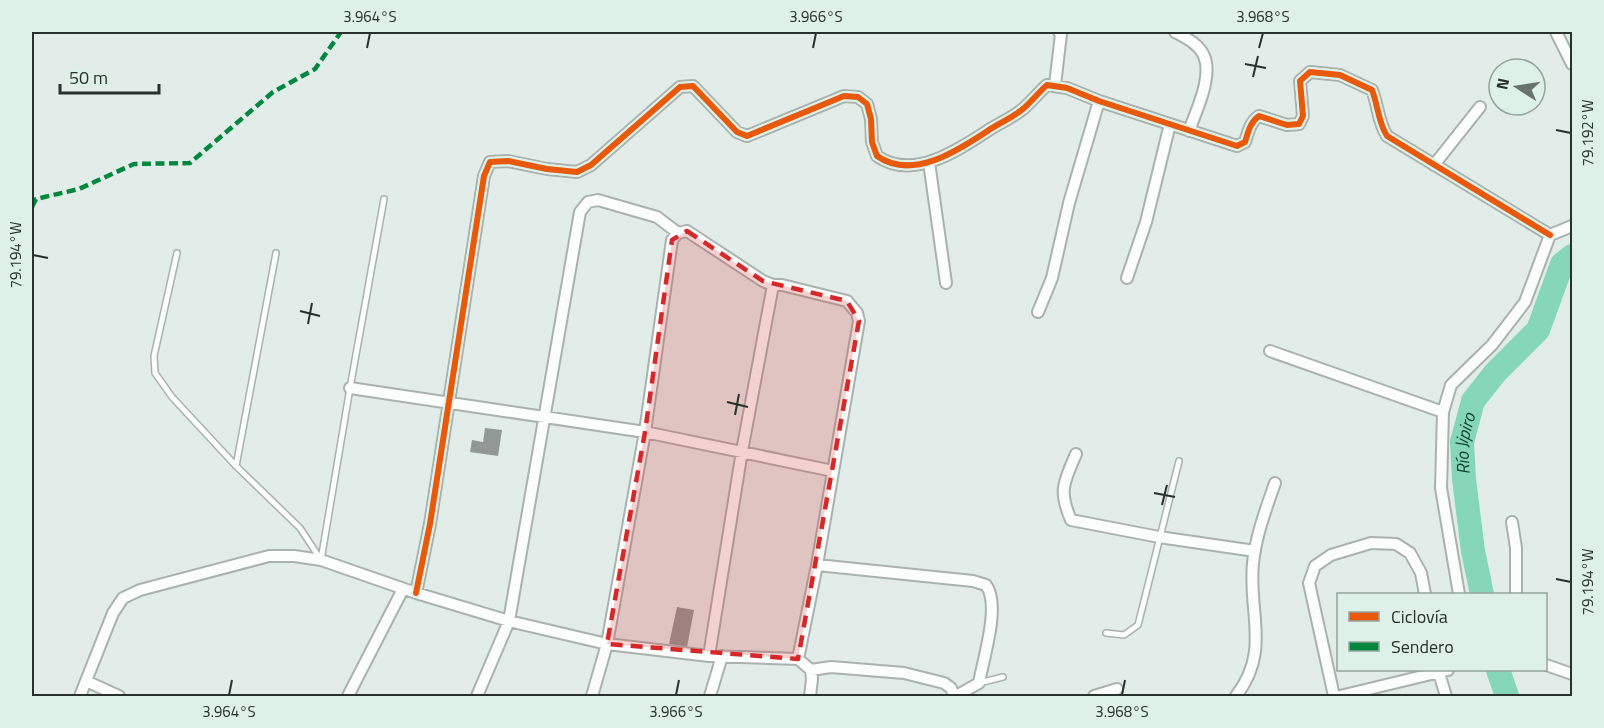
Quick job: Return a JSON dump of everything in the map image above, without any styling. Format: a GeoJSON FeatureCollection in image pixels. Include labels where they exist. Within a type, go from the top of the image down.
{"type":"FeatureCollection","features":[{"type":"Feature","properties":{"kind":"street"},"geometry":{"type":"LineString","coordinates":[[1055,85],[1060,53],[1061,34],[1059,32]]}},
{"type":"Feature","properties":{"kind":"street"},"geometry":{"type":"LineString","coordinates":[[1175,32],[1194,43],[1204,56],[1207,71],[1189,131]]}},
{"type":"Feature","properties":{"kind":"street"},"geometry":{"type":"LineString","coordinates":[[1556,32],[1572,64]]}},
{"type":"Feature","properties":{"kind":"street"},"geometry":{"type":"LineString","coordinates":[[416,593],[430,524],[484,176],[490,162],[508,161],[577,172],[591,165],[680,87],[693,86],[736,132],[747,135],[844,96],[858,97],[867,104],[870,111],[872,142],[877,156],[891,164],[898,164],[929,162],[956,151],[1022,110],[1047,85],[1055,85],[1237,146],[1245,142],[1249,128],[1258,116],[1287,125],[1299,124],[1303,116],[1300,81],[1310,72],[1340,75],[1372,90],[1381,127],[1388,136],[1550,235]]}},
{"type":"Feature","properties":{"kind":"street"},"geometry":{"type":"LineString","coordinates":[[1038,312],[1052,279],[1069,203],[1099,101]]}},
{"type":"Feature","properties":{"kind":"street"},"geometry":{"type":"LineString","coordinates":[[1434,165],[1480,107]]}},
{"type":"Feature","properties":{"kind":"street"},"geometry":{"type":"LineString","coordinates":[[1127,278],[1146,222],[1170,124]]}},
{"type":"Feature","properties":{"kind":"street"},"geometry":{"type":"LineString","coordinates":[[929,162],[946,282]]}},
{"type":"Feature","properties":{"kind":"street"},"geometry":{"type":"LineString","coordinates":[[477,696],[509,621],[580,212],[588,202],[598,200],[657,217],[678,233]]}},
{"type":"Feature","properties":{"kind":"street"},"geometry":{"type":"LineString","coordinates":[[1459,593],[1441,488],[1443,412],[1451,385],[1492,345],[1524,302],[1550,235],[1572,226]]}},
{"type":"Feature","properties":{"kind":"street"},"geometry":{"type":"LineString","coordinates":[[592,696],[607,644],[645,432],[672,240],[678,233],[687,231],[695,234],[763,281],[847,301],[857,313],[859,321],[817,565],[798,659]]}},
{"type":"Feature","properties":{"kind":"street"},"geometry":{"type":"LineString","coordinates":[[709,656],[742,451],[773,285]]}},
{"type":"Feature","properties":{"kind":"street"},"geometry":{"type":"LineString","coordinates":[[1270,351],[1443,412]]}},
{"type":"Feature","properties":{"kind":"street"},"geometry":{"type":"LineString","coordinates":[[350,388],[645,432],[833,471]]}},
{"type":"Feature","properties":{"kind":"street"},"geometry":{"type":"LineString","coordinates":[[1076,454],[1063,485],[1064,504],[1071,520],[1159,537],[1255,551]]}},
{"type":"Feature","properties":{"kind":"street"},"geometry":{"type":"LineString","coordinates":[[1236,696],[1247,683],[1254,656],[1257,635],[1252,598],[1255,551],[1275,483]]}},
{"type":"Feature","properties":{"kind":"street"},"geometry":{"type":"LineString","coordinates":[[1512,522],[1516,548],[1516,593]]}},
{"type":"Feature","properties":{"kind":"street"},"geometry":{"type":"LineString","coordinates":[[1334,696],[1309,583],[1315,566],[1332,555],[1371,543],[1396,544],[1410,553],[1421,573],[1425,593]]}},
{"type":"Feature","properties":{"kind":"street"},"geometry":{"type":"LineString","coordinates":[[80,696],[113,612],[123,598],[140,590],[269,556],[294,556],[321,560],[403,589],[509,621],[607,644],[709,656],[798,659],[811,670],[810,696]]}},
{"type":"Feature","properties":{"kind":"street"},"geometry":{"type":"LineString","coordinates":[[811,670],[831,667],[904,674],[944,683],[951,688],[955,696],[979,683],[992,610],[992,594],[986,585],[973,581],[817,565]]}},
{"type":"Feature","properties":{"kind":"street"},"geometry":{"type":"LineString","coordinates":[[348,696],[403,589]]}},
{"type":"Feature","properties":{"kind":"street"},"geometry":{"type":"LineString","coordinates":[[710,696],[722,656]]}},
{"type":"Feature","properties":{"kind":"street"},"geometry":{"type":"LineString","coordinates":[[1547,666],[1572,674]]}},
{"type":"Feature","properties":{"kind":"street"},"geometry":{"type":"LineString","coordinates":[[1340,696],[1442,671],[1446,696]]}},
{"type":"Feature","properties":{"kind":"street"},"geometry":{"type":"LineString","coordinates":[[86,681],[119,696]]}},
{"type":"Feature","properties":{"kind":"street"},"geometry":{"type":"LineString","coordinates":[[1386,696],[1389,684]]}},
{"type":"Feature","properties":{"kind":"street"},"geometry":{"type":"LineString","coordinates":[[1094,696],[1117,689]]}},
{"type":"Feature","properties":{"kind":"lane"},"geometry":{"type":"LineString","coordinates":[[321,560],[384,199]]}},
{"type":"Feature","properties":{"kind":"lane"},"geometry":{"type":"LineString","coordinates":[[177,253],[154,357],[155,373],[172,397],[236,466],[300,528],[321,560]]}},
{"type":"Feature","properties":{"kind":"lane"},"geometry":{"type":"LineString","coordinates":[[236,466],[276,253]]}},
{"type":"Feature","properties":{"kind":"lane"},"geometry":{"type":"LineString","coordinates":[[1106,633],[1124,635],[1138,625],[1179,462]]}},
{"type":"Feature","properties":{"kind":"lane"},"geometry":{"type":"LineString","coordinates":[[979,683],[1003,677]]}},
{"type":"Feature","properties":{"kind":"highlighted area"},"geometry":{"type":"Polygon","coordinates":[[[687,231],[763,281],[847,301],[859,321],[798,659],[607,644],[645,432],[672,240],[687,231]]]}},
{"type":"Feature","properties":{"kind":"building"},"geometry":{"type":"Polygon","coordinates":[[[485,428],[502,430],[498,456],[470,452],[472,440],[483,442],[485,428]]]}},
{"type":"Feature","properties":{"kind":"building"},"geometry":{"type":"Polygon","coordinates":[[[677,607],[694,610],[687,647],[669,644],[677,607]]]}},
{"type":"Feature","properties":{"kind":"waterway","name":"Río Jipiro"},"geometry":{"type":"LineString","coordinates":[[1482,593],[1473,551],[1462,442],[1473,401],[1495,373],[1538,330],[1562,264],[1572,256]]}},
{"type":"Feature","properties":{"kind":"waterway","name":"Río Jipiro"},"geometry":{"type":"LineString","coordinates":[[1498,671],[1507,696]]}},
{"type":"Feature","properties":{"kind":"marked path"},"geometry":{"type":"LineString","coordinates":[[32,207],[36,199],[79,189],[134,164],[190,163],[273,92],[315,69],[341,32]]}},
{"type":"Feature","properties":{"kind":"cycle path"},"geometry":{"type":"LineString","coordinates":[[416,593],[430,524],[484,176],[490,162],[508,161],[577,172],[591,165],[680,87],[693,86],[737,132],[747,136],[844,96],[858,97],[867,104],[871,119],[872,142],[877,156],[891,163],[906,165],[921,164],[952,153],[1020,111],[1047,85],[1067,88],[1099,101],[1237,146],[1245,142],[1251,124],[1259,116],[1287,125],[1299,124],[1303,116],[1300,81],[1310,72],[1340,75],[1372,90],[1387,136],[1550,235]]}}]}
